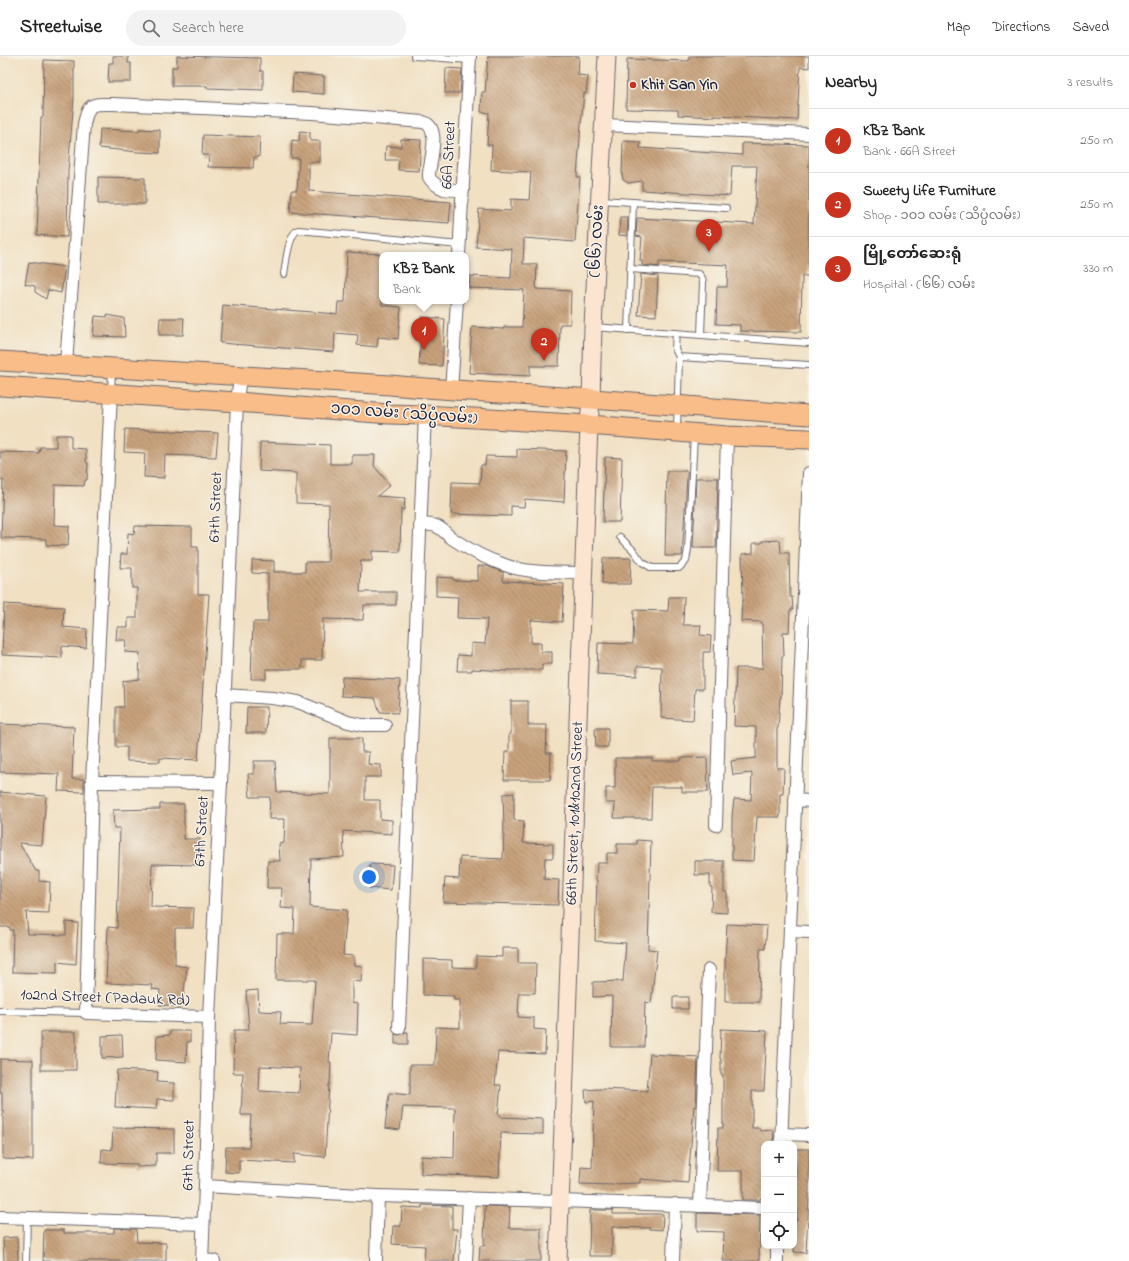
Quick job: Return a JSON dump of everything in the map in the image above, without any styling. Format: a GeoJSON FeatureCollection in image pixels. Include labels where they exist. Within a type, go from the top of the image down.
{"type":"FeatureCollection","features":[{"type":"Feature","properties":{"kind":"main road","name":"၁၀၁ လမ်း (သိပ္ပံလမ်း)"},"geometry":{"type":"LineString","coordinates":[[0,361],[390,385],[451,391],[591,399],[809,415]]}},
{"type":"Feature","properties":{"kind":"main road"},"geometry":{"type":"LineString","coordinates":[[42,389],[44,363]]}},
{"type":"Feature","properties":{"kind":"main road"},"geometry":{"type":"LineString","coordinates":[[389,414],[390,385]]}},
{"type":"Feature","properties":{"kind":"main road","name":"၁၀၁ လမ်း (သိပ္ပံလမ်း)"},"geometry":{"type":"LineString","coordinates":[[0,386],[389,414],[589,425],[728,436],[809,439]]}},
{"type":"Feature","properties":{"kind":"street","name":"(၆၆) လမ်း"},"geometry":{"type":"LineString","coordinates":[[589,425],[607,56]]}},
{"type":"Feature","properties":{"kind":"street","name":"66A Street"},"geometry":{"type":"LineString","coordinates":[[460,250],[470,58]]}},
{"type":"Feature","properties":{"kind":"street"},"geometry":{"type":"LineString","coordinates":[[66,364],[84,124],[87,111],[90,106],[96,104],[129,104],[312,113],[422,122],[429,126],[433,134],[432,156],[429,173],[430,179],[444,189],[463,190]]}},
{"type":"Feature","properties":{"kind":"street"},"geometry":{"type":"LineString","coordinates":[[604,125],[809,134]]}},
{"type":"Feature","properties":{"kind":"street"},"geometry":{"type":"LineString","coordinates":[[451,391],[457,304]]}},
{"type":"Feature","properties":{"kind":"street","name":"67th Street"},"geometry":{"type":"LineString","coordinates":[[202,1261],[209,1017],[221,783],[237,402],[240,376]]}},
{"type":"Feature","properties":{"kind":"street"},"geometry":{"type":"LineString","coordinates":[[86,1013],[92,782],[111,394]]}},
{"type":"Feature","properties":{"kind":"street"},"geometry":{"type":"LineString","coordinates":[[399,1028],[425,415]]}},
{"type":"Feature","properties":{"kind":"street","name":"66th Street, 101&102nd Street"},"geometry":{"type":"LineString","coordinates":[[558,1261],[589,425]]}},
{"type":"Feature","properties":{"kind":"street"},"geometry":{"type":"LineString","coordinates":[[716,825],[728,436]]}},
{"type":"Feature","properties":{"kind":"street"},"geometry":{"type":"LineString","coordinates":[[809,473],[782,1139],[809,1134]]}},
{"type":"Feature","properties":{"kind":"street"},"geometry":{"type":"LineString","coordinates":[[420,524],[434,525],[441,528],[463,546],[502,564],[523,570],[541,572],[584,573]]}},
{"type":"Feature","properties":{"kind":"street"},"geometry":{"type":"LineString","coordinates":[[224,695],[272,698],[298,702],[348,722],[362,725],[385,725]]}},
{"type":"Feature","properties":{"kind":"street"},"geometry":{"type":"LineString","coordinates":[[92,782],[221,783]]}},
{"type":"Feature","properties":{"kind":"street"},"geometry":{"type":"LineString","coordinates":[[796,800],[809,800]]}},
{"type":"Feature","properties":{"kind":"street"},"geometry":{"type":"LineString","coordinates":[[790,931],[809,932]]}},
{"type":"Feature","properties":{"kind":"street"},"geometry":{"type":"LineString","coordinates":[[700,1206],[709,970]]}},
{"type":"Feature","properties":{"kind":"street","name":"102nd Street (Padauk Rd)"},"geometry":{"type":"LineString","coordinates":[[86,1013],[209,1017]]}},
{"type":"Feature","properties":{"kind":"street"},"geometry":{"type":"LineString","coordinates":[[205,1186],[378,1196],[675,1204],[761,1208]]}},
{"type":"Feature","properties":{"kind":"street"},"geometry":{"type":"LineString","coordinates":[[376,1261],[378,1196]]}},
{"type":"Feature","properties":{"kind":"street"},"geometry":{"type":"LineString","coordinates":[[466,1261],[469,1198]]}},
{"type":"Feature","properties":{"kind":"street"},"geometry":{"type":"LineString","coordinates":[[673,1261],[675,1204]]}},
{"type":"Feature","properties":{"kind":"street"},"geometry":{"type":"LineString","coordinates":[[0,1217],[203,1224]]}},
{"type":"Feature","properties":{"kind":"street"},"geometry":{"type":"LineString","coordinates":[[777,1249],[777,1261]]}},
{"type":"Feature","properties":{"kind":"street"},"geometry":{"type":"LineString","coordinates":[[202,1261],[214,1261]]}},
{"type":"Feature","properties":{"kind":"lane"},"geometry":{"type":"LineString","coordinates":[[414,56],[470,58]]}},
{"type":"Feature","properties":{"kind":"lane"},"geometry":{"type":"LineString","coordinates":[[599,200],[726,208]]}},
{"type":"Feature","properties":{"kind":"lane"},"geometry":{"type":"LineString","coordinates":[[628,330],[633,202]]}},
{"type":"Feature","properties":{"kind":"lane"},"geometry":{"type":"LineString","coordinates":[[284,274],[289,246],[293,234],[298,230],[303,229],[460,250]]}},
{"type":"Feature","properties":{"kind":"lane"},"geometry":{"type":"LineString","coordinates":[[630,269],[699,274],[704,282],[701,334]]}},
{"type":"Feature","properties":{"kind":"lane"},"geometry":{"type":"LineString","coordinates":[[593,327],[809,343]]}},
{"type":"Feature","properties":{"kind":"lane"},"geometry":{"type":"LineString","coordinates":[[620,537],[634,551],[642,562],[652,568],[679,568],[686,561],[688,550],[686,432],[677,406],[679,357],[676,349],[676,333]]}},
{"type":"Feature","properties":{"kind":"lane"},"geometry":{"type":"LineString","coordinates":[[679,357],[809,365]]}},
{"type":"Feature","properties":{"kind":"lane"},"geometry":{"type":"LineString","coordinates":[[111,394],[112,367]]}},
{"type":"Feature","properties":{"kind":"lane","name":"102nd Street (Padauk Rd)"},"geometry":{"type":"LineString","coordinates":[[0,1011],[86,1013]]}},
{"type":"Feature","properties":{"kind":"lane"},"geometry":{"type":"LineString","coordinates":[[26,1261],[27,1217]]}},
{"type":"Feature","properties":{"kind":"building"},"geometry":{"type":"Polygon","coordinates":[[[113,56],[128,56],[128,63],[131,63],[131,82],[108,82],[109,63],[113,63],[113,56]]]}},
{"type":"Feature","properties":{"kind":"building"},"geometry":{"type":"Polygon","coordinates":[[[177,56],[260,58],[260,71],[263,71],[263,90],[207,88],[207,86],[172,86],[172,67],[177,67],[177,56]]]}},
{"type":"Feature","properties":{"kind":"building"},"geometry":{"type":"Polygon","coordinates":[[[488,56],[579,56],[578,75],[588,76],[586,94],[584,93],[581,124],[577,177],[580,177],[575,242],[524,238],[523,264],[537,264],[536,289],[571,291],[570,324],[560,324],[559,366],[530,366],[530,376],[469,373],[472,327],[504,329],[504,327],[522,327],[524,290],[469,288],[470,276],[511,278],[512,249],[476,247],[479,209],[511,211],[511,199],[529,200],[531,172],[491,170],[492,145],[487,145],[489,113],[481,112],[482,92],[485,92],[488,56]]]}},
{"type":"Feature","properties":{"kind":"building"},"geometry":{"type":"Polygon","coordinates":[[[689,56],[809,56],[809,68],[800,67],[797,120],[678,115],[678,110],[626,109],[627,59],[689,61],[689,56]]]}},
{"type":"Feature","properties":{"kind":"building"},"geometry":{"type":"Polygon","coordinates":[[[44,60],[74,61],[74,98],[68,171],[67,237],[37,235],[41,117],[43,117],[44,60]]]}},
{"type":"Feature","properties":{"kind":"building"},"geometry":{"type":"Polygon","coordinates":[[[446,68],[462,69],[460,93],[445,93],[446,68]]]}},
{"type":"Feature","properties":{"kind":"building"},"geometry":{"type":"Polygon","coordinates":[[[293,74],[324,76],[324,94],[292,92],[293,74]]]}},
{"type":"Feature","properties":{"kind":"building"},"geometry":{"type":"Polygon","coordinates":[[[100,129],[139,131],[139,129],[160,130],[160,153],[99,148],[100,129]]]}},
{"type":"Feature","properties":{"kind":"building"},"geometry":{"type":"Polygon","coordinates":[[[300,131],[310,132],[310,141],[320,141],[320,162],[309,162],[309,191],[451,202],[449,223],[290,212],[292,190],[297,190],[299,158],[291,158],[292,140],[299,141],[300,131]]]}},
{"type":"Feature","properties":{"kind":"building"},"geometry":{"type":"Polygon","coordinates":[[[203,135],[260,137],[259,157],[254,157],[253,168],[208,167],[209,155],[202,155],[203,135]]]}},
{"type":"Feature","properties":{"kind":"building"},"geometry":{"type":"Polygon","coordinates":[[[401,139],[421,140],[419,171],[398,170],[399,160],[385,160],[386,146],[401,147],[401,139]]]}},
{"type":"Feature","properties":{"kind":"building"},"geometry":{"type":"Polygon","coordinates":[[[623,141],[640,142],[640,148],[742,155],[742,143],[809,145],[808,276],[802,276],[801,332],[740,331],[740,325],[716,324],[717,287],[727,287],[728,265],[659,262],[659,267],[642,265],[642,261],[640,261],[642,237],[636,236],[637,218],[754,224],[757,166],[732,166],[730,196],[642,190],[642,181],[628,183],[623,180],[623,141]]]}},
{"type":"Feature","properties":{"kind":"building"},"geometry":{"type":"Polygon","coordinates":[[[98,177],[145,178],[145,204],[98,204],[98,177]]]}},
{"type":"Feature","properties":{"kind":"building"},"geometry":{"type":"Polygon","coordinates":[[[620,217],[628,217],[627,236],[619,235],[620,217]]]}},
{"type":"Feature","properties":{"kind":"building"},"geometry":{"type":"Polygon","coordinates":[[[347,252],[379,254],[379,304],[401,307],[398,339],[378,337],[377,347],[357,345],[358,335],[335,333],[334,352],[220,343],[223,305],[337,314],[338,302],[345,302],[347,252]]]}},
{"type":"Feature","properties":{"kind":"building"},"geometry":{"type":"Polygon","coordinates":[[[29,262],[65,267],[61,293],[48,290],[46,299],[35,292],[35,286],[25,284],[29,262]]]}},
{"type":"Feature","properties":{"kind":"building"},"geometry":{"type":"Polygon","coordinates":[[[641,274],[658,276],[656,316],[638,315],[641,274]]]}},
{"type":"Feature","properties":{"kind":"building"},"geometry":{"type":"Polygon","coordinates":[[[107,315],[124,318],[125,337],[93,336],[95,316],[107,317],[107,315]]]}},
{"type":"Feature","properties":{"kind":"building"},"geometry":{"type":"Polygon","coordinates":[[[422,317],[445,319],[442,366],[419,365],[422,317]]]}},
{"type":"Feature","properties":{"kind":"building"},"geometry":{"type":"Polygon","coordinates":[[[160,318],[184,318],[183,335],[159,335],[160,318]]]}},
{"type":"Feature","properties":{"kind":"building"},"geometry":{"type":"Polygon","coordinates":[[[125,429],[218,433],[216,457],[165,455],[164,478],[144,477],[145,453],[124,452],[125,429]]]}},
{"type":"Feature","properties":{"kind":"building"},"geometry":{"type":"Polygon","coordinates":[[[56,435],[71,435],[71,448],[86,449],[86,462],[88,463],[87,480],[85,480],[84,486],[55,485],[54,525],[69,526],[68,546],[46,545],[46,539],[1,538],[3,480],[0,480],[0,452],[39,453],[40,447],[56,447],[56,435]]]}},
{"type":"Feature","properties":{"kind":"building"},"geometry":{"type":"Polygon","coordinates":[[[260,442],[330,445],[330,464],[352,464],[352,455],[375,455],[374,466],[390,485],[377,496],[405,498],[404,510],[401,509],[400,552],[372,551],[372,561],[361,561],[360,592],[396,592],[396,605],[364,605],[363,620],[323,619],[322,660],[302,660],[302,669],[266,669],[266,679],[251,679],[253,622],[268,622],[268,574],[252,573],[252,560],[274,561],[274,572],[305,572],[305,562],[328,562],[329,504],[296,503],[296,473],[259,471],[260,442]]]}},
{"type":"Feature","properties":{"kind":"building"},"geometry":{"type":"Polygon","coordinates":[[[517,449],[566,451],[564,502],[525,499],[524,507],[511,506],[511,516],[451,514],[452,482],[480,483],[481,465],[485,465],[486,456],[517,457],[517,449]]]}},
{"type":"Feature","properties":{"kind":"building"},"geometry":{"type":"Polygon","coordinates":[[[605,457],[622,458],[620,522],[603,522],[605,457]]]}},
{"type":"Feature","properties":{"kind":"building"},"geometry":{"type":"Polygon","coordinates":[[[667,471],[687,471],[682,556],[665,556],[667,471]]]}},
{"type":"Feature","properties":{"kind":"building"},"geometry":{"type":"Polygon","coordinates":[[[696,478],[718,478],[716,548],[693,548],[696,478]]]}},
{"type":"Feature","properties":{"kind":"building"},"geometry":{"type":"Polygon","coordinates":[[[135,526],[192,527],[192,547],[198,547],[198,594],[209,594],[198,760],[160,758],[160,762],[127,761],[127,747],[116,747],[116,707],[124,707],[123,681],[139,679],[140,653],[125,652],[126,640],[116,640],[117,627],[128,627],[128,618],[137,618],[137,588],[132,588],[132,568],[120,568],[121,554],[127,554],[128,533],[134,534],[135,526]]]}},
{"type":"Feature","properties":{"kind":"building"},"geometry":{"type":"Polygon","coordinates":[[[780,540],[781,553],[789,553],[790,597],[792,597],[793,610],[790,610],[789,632],[783,632],[784,656],[782,656],[781,698],[777,728],[777,768],[784,768],[783,794],[780,794],[780,817],[757,817],[754,861],[732,860],[732,816],[734,799],[751,800],[752,773],[733,775],[731,761],[756,758],[756,727],[734,726],[736,668],[763,668],[762,622],[741,621],[743,601],[742,554],[753,553],[753,543],[780,540]]]}},
{"type":"Feature","properties":{"kind":"building"},"geometry":{"type":"Polygon","coordinates":[[[603,558],[631,558],[630,584],[602,584],[603,558]]]}},
{"type":"Feature","properties":{"kind":"building"},"geometry":{"type":"Polygon","coordinates":[[[478,566],[487,566],[503,572],[503,581],[564,584],[562,622],[531,620],[531,643],[541,643],[541,652],[552,652],[552,664],[542,664],[542,670],[507,671],[472,669],[472,671],[457,671],[458,655],[471,656],[471,643],[485,644],[487,619],[457,618],[458,597],[436,596],[436,577],[453,578],[453,580],[478,581],[478,566]]]}},
{"type":"Feature","properties":{"kind":"building"},"geometry":{"type":"Polygon","coordinates":[[[669,597],[684,597],[683,625],[701,625],[700,635],[711,636],[710,652],[703,652],[703,689],[695,689],[693,720],[661,718],[662,667],[637,666],[637,676],[597,674],[598,643],[633,644],[634,610],[668,611],[669,597]]]}},
{"type":"Feature","properties":{"kind":"building"},"geometry":{"type":"Polygon","coordinates":[[[4,604],[64,607],[63,627],[87,629],[86,648],[62,646],[62,658],[2,655],[4,604]]]}},
{"type":"Feature","properties":{"kind":"building"},"geometry":{"type":"Polygon","coordinates":[[[342,677],[400,680],[398,713],[380,712],[375,698],[341,696],[342,677]]]}},
{"type":"Feature","properties":{"kind":"building"},"geometry":{"type":"Polygon","coordinates":[[[511,701],[528,701],[528,725],[547,725],[546,753],[551,753],[550,780],[504,780],[505,752],[509,752],[509,734],[511,734],[511,701]]]}},
{"type":"Feature","properties":{"kind":"building"},"geometry":{"type":"Polygon","coordinates":[[[247,707],[267,707],[266,733],[246,733],[247,707]]]}},
{"type":"Feature","properties":{"kind":"building"},"geometry":{"type":"Polygon","coordinates":[[[0,724],[74,727],[72,779],[84,779],[84,792],[58,791],[59,774],[0,772],[0,724]]]}},
{"type":"Feature","properties":{"kind":"building"},"geometry":{"type":"Polygon","coordinates":[[[595,728],[608,728],[608,747],[596,747],[595,728]]]}},
{"type":"Feature","properties":{"kind":"building"},"geometry":{"type":"Polygon","coordinates":[[[330,738],[362,738],[362,752],[369,752],[368,764],[381,765],[381,777],[365,777],[365,800],[380,800],[380,819],[392,820],[392,834],[343,831],[344,857],[311,859],[310,907],[347,910],[343,955],[354,956],[354,965],[362,966],[361,982],[352,981],[352,1003],[358,1004],[357,1035],[331,1033],[329,1062],[331,1062],[330,1084],[325,1157],[294,1154],[294,1163],[239,1160],[239,1173],[225,1172],[226,1147],[249,1147],[251,1115],[241,1115],[243,1073],[233,1073],[234,1030],[249,1030],[246,991],[258,990],[259,1011],[281,1012],[280,1024],[312,1025],[314,998],[315,980],[276,980],[277,934],[294,934],[295,909],[281,908],[282,888],[267,888],[268,861],[280,861],[279,844],[284,843],[285,819],[269,819],[270,797],[250,797],[248,774],[254,774],[254,761],[275,761],[277,792],[330,794],[330,738]],[[260,1066],[259,1091],[299,1093],[300,1068],[260,1066]]]}},
{"type":"Feature","properties":{"kind":"building"},"geometry":{"type":"Polygon","coordinates":[[[707,757],[708,792],[682,792],[682,787],[652,787],[651,818],[614,818],[615,803],[606,803],[606,788],[615,788],[615,758],[652,758],[652,761],[681,761],[681,758],[707,757]]]}},
{"type":"Feature","properties":{"kind":"building"},"geometry":{"type":"Polygon","coordinates":[[[0,792],[46,796],[42,845],[19,843],[36,871],[39,871],[39,881],[50,882],[49,913],[26,912],[28,934],[66,935],[66,922],[78,923],[76,964],[57,962],[57,973],[12,972],[13,930],[10,930],[10,927],[0,927],[0,792]]]}},
{"type":"Feature","properties":{"kind":"building"},"geometry":{"type":"Polygon","coordinates":[[[514,793],[514,820],[524,821],[523,843],[553,844],[553,858],[545,858],[544,879],[559,880],[558,905],[443,902],[445,878],[459,879],[460,857],[503,859],[503,794],[514,793]]]}},
{"type":"Feature","properties":{"kind":"building"},"geometry":{"type":"Polygon","coordinates":[[[160,804],[184,804],[184,839],[200,839],[200,865],[152,864],[151,907],[194,908],[193,928],[175,928],[175,965],[187,967],[182,1006],[159,1005],[160,990],[152,989],[153,985],[106,983],[108,927],[117,928],[120,828],[114,828],[113,810],[160,809],[160,804]]]}},
{"type":"Feature","properties":{"kind":"building"},"geometry":{"type":"Polygon","coordinates":[[[637,840],[651,841],[648,949],[657,950],[651,1003],[645,1002],[644,1047],[611,1047],[612,996],[593,997],[593,982],[623,981],[626,943],[595,941],[597,863],[607,863],[607,853],[617,853],[617,844],[637,844],[637,840]]]}},
{"type":"Feature","properties":{"kind":"building"},"geometry":{"type":"Polygon","coordinates":[[[695,861],[724,861],[724,892],[727,892],[727,913],[711,912],[712,887],[710,887],[710,875],[695,875],[695,861]]]}},
{"type":"Feature","properties":{"kind":"building"},"geometry":{"type":"Polygon","coordinates":[[[370,864],[393,865],[391,890],[369,888],[370,864]]]}},
{"type":"Feature","properties":{"kind":"building"},"geometry":{"type":"Polygon","coordinates":[[[727,924],[767,926],[765,949],[760,949],[759,1002],[725,1002],[727,924]]]}},
{"type":"Feature","properties":{"kind":"building"},"geometry":{"type":"Polygon","coordinates":[[[502,948],[518,948],[518,963],[536,963],[535,993],[519,993],[518,1017],[534,1018],[534,1029],[546,1030],[545,1054],[498,1052],[495,1085],[501,1085],[498,1115],[501,1115],[501,1117],[543,1119],[543,1134],[501,1133],[499,1177],[421,1174],[421,1156],[454,1158],[455,1108],[403,1107],[400,1130],[385,1128],[389,1093],[410,1095],[410,1065],[435,1065],[436,1027],[460,1028],[460,1000],[454,1000],[454,996],[423,995],[423,959],[452,960],[452,967],[476,968],[476,956],[502,957],[502,948]]]}},
{"type":"Feature","properties":{"kind":"building"},"geometry":{"type":"Polygon","coordinates":[[[673,997],[688,997],[688,1009],[673,1009],[673,997]]]}},
{"type":"Feature","properties":{"kind":"building"},"geometry":{"type":"Polygon","coordinates":[[[721,1029],[767,1031],[764,1091],[752,1091],[752,1128],[760,1128],[760,1131],[773,1130],[774,1141],[761,1141],[760,1200],[743,1200],[743,1171],[717,1171],[718,1128],[723,1128],[723,1075],[721,1075],[721,1029]]]}},
{"type":"Feature","properties":{"kind":"building"},"geometry":{"type":"Polygon","coordinates":[[[170,1031],[190,1031],[190,1042],[187,1042],[186,1062],[156,1060],[157,1036],[170,1035],[170,1031]]]}},
{"type":"Feature","properties":{"kind":"building"},"geometry":{"type":"Polygon","coordinates":[[[41,1032],[76,1032],[76,1070],[41,1070],[41,1032]]]}},
{"type":"Feature","properties":{"kind":"building"},"geometry":{"type":"Polygon","coordinates":[[[408,1032],[408,1044],[395,1044],[395,1034],[399,1035],[408,1032]]]}},
{"type":"Feature","properties":{"kind":"building"},"geometry":{"type":"Polygon","coordinates":[[[122,1035],[123,1057],[102,1058],[102,1036],[122,1035]]]}},
{"type":"Feature","properties":{"kind":"building"},"geometry":{"type":"Polygon","coordinates":[[[650,1054],[698,1057],[696,1107],[694,1106],[688,1183],[640,1179],[640,1183],[614,1185],[580,1184],[581,1167],[592,1168],[594,1101],[586,1102],[585,1090],[600,1089],[647,1091],[650,1054]]]}},
{"type":"Feature","properties":{"kind":"building"},"geometry":{"type":"Polygon","coordinates":[[[0,1059],[33,1060],[33,1160],[3,1159],[3,1111],[2,1093],[0,1093],[0,1059]]]}},
{"type":"Feature","properties":{"kind":"building"},"geometry":{"type":"Polygon","coordinates":[[[117,1070],[158,1072],[157,1082],[174,1083],[174,1100],[157,1099],[156,1109],[115,1107],[117,1070]]]}},
{"type":"Feature","properties":{"kind":"building"},"geometry":{"type":"Polygon","coordinates":[[[113,1128],[174,1129],[174,1153],[156,1153],[156,1166],[137,1167],[137,1164],[101,1163],[102,1149],[112,1150],[113,1128]]]}},
{"type":"Feature","properties":{"kind":"building"},"geometry":{"type":"Polygon","coordinates":[[[797,1149],[809,1149],[809,1197],[806,1253],[794,1252],[794,1249],[797,1249],[797,1149]]]}},
{"type":"Feature","properties":{"kind":"building"},"geometry":{"type":"Polygon","coordinates":[[[422,1205],[452,1206],[452,1229],[457,1229],[454,1261],[424,1261],[425,1246],[392,1244],[393,1226],[401,1226],[402,1207],[422,1208],[422,1205]]]}},
{"type":"Feature","properties":{"kind":"building"},"geometry":{"type":"Polygon","coordinates":[[[485,1206],[510,1207],[509,1228],[541,1228],[541,1261],[479,1261],[480,1246],[484,1246],[485,1206]]]}},
{"type":"Feature","properties":{"kind":"building"},"geometry":{"type":"Polygon","coordinates":[[[590,1210],[613,1210],[613,1214],[663,1214],[662,1230],[650,1228],[612,1227],[612,1256],[589,1256],[590,1210]]]}},
{"type":"Feature","properties":{"kind":"building"},"geometry":{"type":"Polygon","coordinates":[[[697,1213],[760,1215],[759,1261],[723,1261],[724,1232],[697,1231],[697,1213]]]}},
{"type":"Feature","properties":{"kind":"building"},"geometry":{"type":"Polygon","coordinates":[[[114,1228],[136,1229],[137,1242],[166,1243],[166,1261],[43,1261],[44,1230],[64,1230],[64,1233],[114,1233],[114,1228]]]}},
{"type":"Feature","properties":{"kind":"building"},"geometry":{"type":"Polygon","coordinates":[[[17,1237],[18,1260],[4,1261],[3,1238],[17,1237]]]}},
{"type":"Feature","properties":{"kind":"place","name":"Khit San Yin"},"geometry":{"type":"Point","coordinates":[633,85]}},
{"type":"Feature","properties":{"kind":"place","name":"မြို့တော်ဆေးရုံ"},"geometry":{"type":"Point","coordinates":[709,252]}},
{"type":"Feature","properties":{"kind":"place","name":"KBZ Bank"},"geometry":{"type":"Point","coordinates":[424,350]}},
{"type":"Feature","properties":{"kind":"place","name":"Sweety Life Furniture"},"geometry":{"type":"Point","coordinates":[544,361]}}]}
